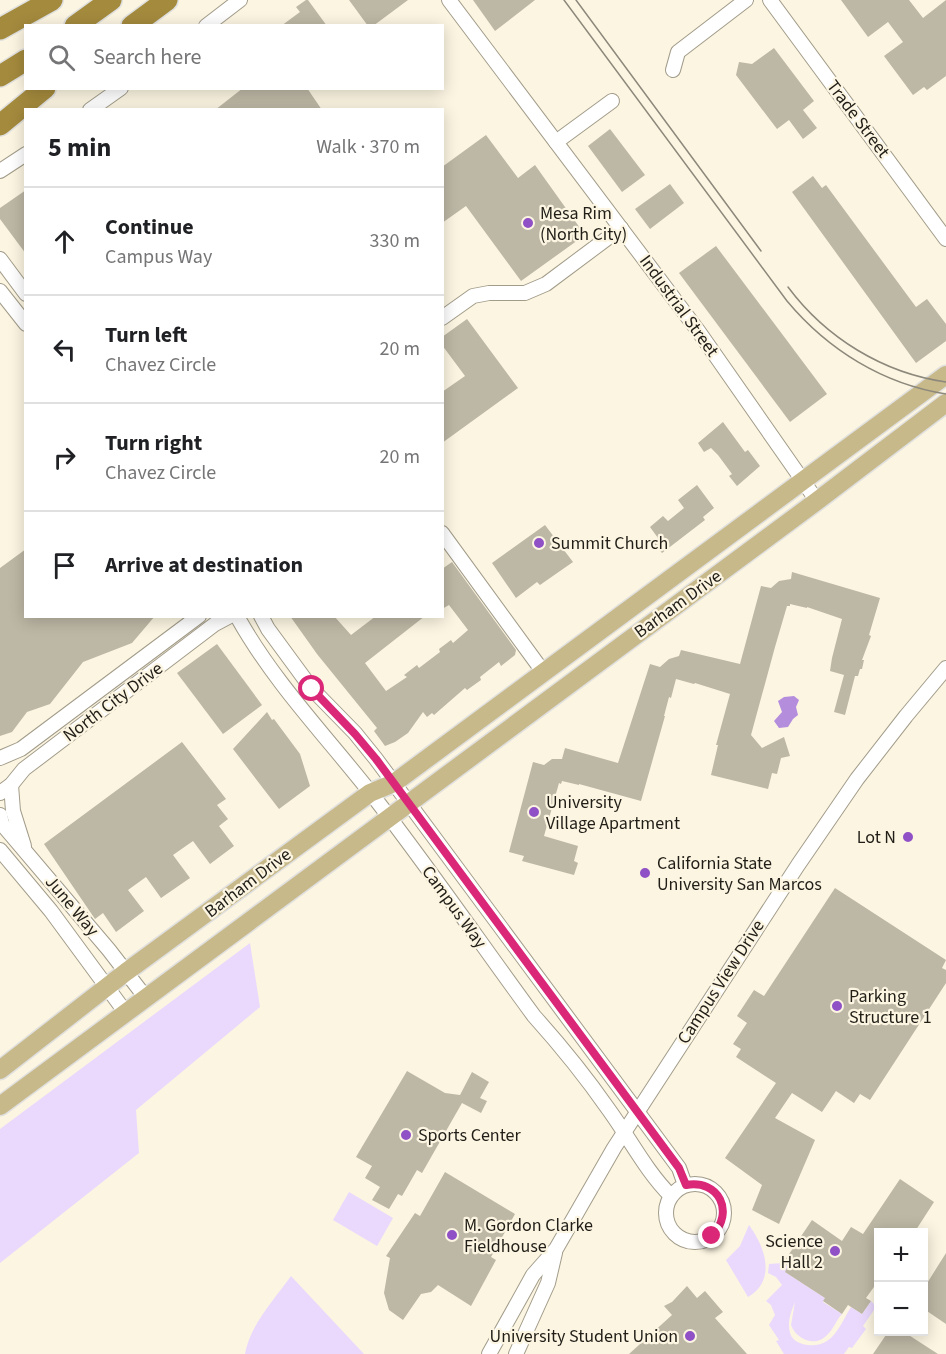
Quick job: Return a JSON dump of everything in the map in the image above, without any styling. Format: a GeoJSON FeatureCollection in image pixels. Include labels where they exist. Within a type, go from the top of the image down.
{"type":"FeatureCollection","features":[{"type":"Feature","properties":{"kind":"highway"},"geometry":{"type":"LineString","coordinates":[[0,29],[52,0]]}},
{"type":"Feature","properties":{"kind":"highway"},"geometry":{"type":"LineString","coordinates":[[78,24],[111,0]]}},
{"type":"Feature","properties":{"kind":"highway"},"geometry":{"type":"LineString","coordinates":[[135,24],[167,0]]}},
{"type":"Feature","properties":{"kind":"highway"},"geometry":{"type":"LineString","coordinates":[[0,76],[24,61]]}},
{"type":"Feature","properties":{"kind":"highway"},"geometry":{"type":"LineString","coordinates":[[0,114],[40,90]]}},
{"type":"Feature","properties":{"kind":"highway"},"geometry":{"type":"LineString","coordinates":[[0,124],[41,90]]}},
{"type":"Feature","properties":{"kind":"main road","name":"Barham Drive"},"geometry":{"type":"LineString","coordinates":[[538,677],[946,375]]}},
{"type":"Feature","properties":{"kind":"main road","name":"Barham Drive"},"geometry":{"type":"LineString","coordinates":[[126,1013],[946,403]]}},
{"type":"Feature","properties":{"kind":"main road"},"geometry":{"type":"LineString","coordinates":[[394,783],[538,677]]}},
{"type":"Feature","properties":{"kind":"main road","name":"Barham Drive"},"geometry":{"type":"LineString","coordinates":[[0,1070],[126,972],[370,793],[394,783]]}},
{"type":"Feature","properties":{"kind":"main road"},"geometry":{"type":"LineString","coordinates":[[0,1106],[126,1013]]}},
{"type":"Feature","properties":{"kind":"street"},"geometry":{"type":"LineString","coordinates":[[209,24],[240,0]]}},
{"type":"Feature","properties":{"kind":"street","name":"Industrial Street"},"geometry":{"type":"LineString","coordinates":[[449,0],[699,332],[817,501]]}},
{"type":"Feature","properties":{"kind":"street"},"geometry":{"type":"LineString","coordinates":[[673,70],[678,52],[746,0]]}},
{"type":"Feature","properties":{"kind":"street","name":"Trade Street"},"geometry":{"type":"LineString","coordinates":[[770,0],[946,239]]}},
{"type":"Feature","properties":{"kind":"street"},"geometry":{"type":"LineString","coordinates":[[93,108],[118,90]]}},
{"type":"Feature","properties":{"kind":"street"},"geometry":{"type":"LineString","coordinates":[[556,142],[612,101]]}},
{"type":"Feature","properties":{"kind":"street"},"geometry":{"type":"LineString","coordinates":[[0,171],[24,155]]}},
{"type":"Feature","properties":{"kind":"street"},"geometry":{"type":"LineString","coordinates":[[444,316],[473,296],[489,293],[525,293],[546,284],[621,228]]}},
{"type":"Feature","properties":{"kind":"street"},"geometry":{"type":"LineString","coordinates":[[0,259],[24,291]]}},
{"type":"Feature","properties":{"kind":"street"},"geometry":{"type":"LineString","coordinates":[[0,291],[24,321]]}},
{"type":"Feature","properties":{"kind":"street"},"geometry":{"type":"LineString","coordinates":[[444,536],[538,677]]}},
{"type":"Feature","properties":{"kind":"street","name":"North City Drive"},"geometry":{"type":"LineString","coordinates":[[0,758],[21,749],[196,618]]}},
{"type":"Feature","properties":{"kind":"street","name":"North City Drive"},"geometry":{"type":"LineString","coordinates":[[5,789],[24,769],[215,624],[234,618]]}},
{"type":"Feature","properties":{"kind":"street","name":"Campus Way"},"geometry":{"type":"LineString","coordinates":[[238,618],[251,641],[302,710],[389,818],[534,1016],[609,1109],[642,1161],[671,1196]]}},
{"type":"Feature","properties":{"kind":"street","name":"Campus Way"},"geometry":{"type":"LineString","coordinates":[[262,618],[312,689],[355,734],[409,803],[679,1168],[686,1185]]}},
{"type":"Feature","properties":{"kind":"street","name":"Campus View Drive"},"geometry":{"type":"LineString","coordinates":[[489,1354],[533,1275],[556,1249],[624,1132],[794,872],[856,781],[946,668]]}},
{"type":"Feature","properties":{"kind":"street"},"geometry":{"type":"LineString","coordinates":[[5,789],[26,853]]}},
{"type":"Feature","properties":{"kind":"street","name":"June Way"},"geometry":{"type":"LineString","coordinates":[[0,815],[2,824],[68,900],[146,998]]}},
{"type":"Feature","properties":{"kind":"street","name":"June Way"},"geometry":{"type":"LineString","coordinates":[[0,850],[51,912],[126,1013]]}},
{"type":"Feature","properties":{"kind":"street"},"geometry":{"type":"LineString","coordinates":[[694,1184],[711,1189],[722,1203],[722,1221],[712,1236],[695,1241],[678,1236],[671,1230],[666,1213],[671,1196],[686,1185],[694,1184]]}},
{"type":"Feature","properties":{"kind":"street","name":"Campus View Drive"},"geometry":{"type":"LineString","coordinates":[[516,1354],[548,1283],[556,1249]]}},
{"type":"Feature","properties":{"kind":"shaded area"},"geometry":{"type":"Polygon","coordinates":[[[794,696],[799,700],[796,707],[798,715],[788,727],[779,728],[774,721],[782,712],[778,701],[784,697],[794,696]]]}},
{"type":"Feature","properties":{"kind":"shaded area"},"geometry":{"type":"Polygon","coordinates":[[[250,943],[260,1007],[136,1110],[139,1153],[0,1263],[0,1129],[250,943]]]}},
{"type":"Feature","properties":{"kind":"shaded area"},"geometry":{"type":"Polygon","coordinates":[[[349,1192],[393,1218],[377,1246],[333,1220],[349,1192]]]}},
{"type":"Feature","properties":{"kind":"shaded area"},"geometry":{"type":"Polygon","coordinates":[[[749,1225],[760,1243],[765,1273],[763,1282],[748,1297],[726,1260],[740,1246],[749,1225]]]}},
{"type":"Feature","properties":{"kind":"shaded area"},"geometry":{"type":"Polygon","coordinates":[[[783,1263],[788,1266],[785,1272],[825,1298],[823,1302],[842,1314],[822,1339],[806,1340],[793,1330],[791,1325],[795,1302],[789,1329],[792,1338],[801,1344],[818,1345],[827,1341],[838,1330],[851,1307],[862,1314],[871,1301],[874,1304],[874,1310],[863,1326],[866,1329],[852,1348],[849,1347],[844,1354],[784,1354],[776,1341],[779,1340],[769,1325],[775,1315],[771,1305],[766,1301],[782,1285],[776,1277],[768,1273],[769,1264],[783,1263]]]}},
{"type":"Feature","properties":{"kind":"shaded area"},"geometry":{"type":"Polygon","coordinates":[[[291,1276],[364,1354],[245,1354],[257,1323],[291,1276]]]}},
{"type":"Feature","properties":{"kind":"building"},"geometry":{"type":"Polygon","coordinates":[[[308,0],[326,24],[284,24],[300,12],[296,7],[308,0]]]}},
{"type":"Feature","properties":{"kind":"building"},"geometry":{"type":"Polygon","coordinates":[[[349,0],[408,0],[376,24],[367,24],[349,0]]]}},
{"type":"Feature","properties":{"kind":"building"},"geometry":{"type":"Polygon","coordinates":[[[473,0],[535,0],[495,31],[473,0]]]}},
{"type":"Feature","properties":{"kind":"building"},"geometry":{"type":"Polygon","coordinates":[[[841,0],[909,0],[923,18],[946,0],[946,76],[927,90],[924,87],[913,95],[884,56],[903,42],[888,22],[868,37],[841,0]]]}},
{"type":"Feature","properties":{"kind":"building"},"geometry":{"type":"Polygon","coordinates":[[[774,48],[814,101],[803,110],[817,128],[803,139],[789,120],[777,129],[736,75],[739,62],[752,64],[774,48]]]}},
{"type":"Feature","properties":{"kind":"building"},"geometry":{"type":"Polygon","coordinates":[[[240,90],[308,90],[321,108],[218,108],[240,90]]]}},
{"type":"Feature","properties":{"kind":"building"},"geometry":{"type":"Polygon","coordinates":[[[610,129],[645,175],[622,192],[588,146],[610,129]]]}},
{"type":"Feature","properties":{"kind":"building","name":"Mesa Rim (North City)"},"geometry":{"type":"Polygon","coordinates":[[[486,135],[518,178],[535,165],[585,235],[521,281],[466,206],[444,222],[444,166],[486,135]]]}},
{"type":"Feature","properties":{"kind":"building"},"geometry":{"type":"Polygon","coordinates":[[[813,176],[822,188],[826,185],[916,307],[927,299],[946,324],[946,341],[916,363],[792,192],[813,176]]]}},
{"type":"Feature","properties":{"kind":"building"},"geometry":{"type":"Polygon","coordinates":[[[670,184],[684,203],[650,229],[635,209],[670,184]]]}},
{"type":"Feature","properties":{"kind":"building"},"geometry":{"type":"Polygon","coordinates":[[[24,191],[24,251],[0,219],[0,208],[24,191]]]}},
{"type":"Feature","properties":{"kind":"building"},"geometry":{"type":"Polygon","coordinates":[[[716,246],[827,394],[790,422],[679,273],[716,246]]]}},
{"type":"Feature","properties":{"kind":"building"},"geometry":{"type":"Polygon","coordinates":[[[467,319],[518,388],[444,442],[444,391],[465,376],[444,348],[444,336],[467,319]]]}},
{"type":"Feature","properties":{"kind":"building"},"geometry":{"type":"Polygon","coordinates":[[[723,422],[745,452],[748,450],[760,466],[737,486],[729,476],[732,474],[718,455],[711,448],[704,452],[698,443],[723,422]]]}},
{"type":"Feature","properties":{"kind":"building"},"geometry":{"type":"Polygon","coordinates":[[[697,485],[714,508],[703,517],[705,520],[662,553],[653,542],[658,538],[650,527],[663,516],[668,521],[684,508],[678,500],[697,485]]]}},
{"type":"Feature","properties":{"kind":"building","name":"Summit Church"},"geometry":{"type":"Polygon","coordinates":[[[545,525],[573,562],[540,585],[537,582],[516,598],[492,563],[545,525]]]}},
{"type":"Feature","properties":{"kind":"building"},"geometry":{"type":"Polygon","coordinates":[[[24,550],[24,618],[153,618],[132,643],[83,662],[50,704],[27,712],[12,732],[0,736],[0,568],[24,550]]]}},
{"type":"Feature","properties":{"kind":"building"},"geometry":{"type":"Polygon","coordinates":[[[452,562],[516,650],[515,655],[501,666],[499,662],[480,677],[481,680],[467,690],[465,688],[434,715],[432,713],[427,717],[423,712],[408,733],[385,746],[374,731],[377,728],[317,654],[291,618],[336,618],[351,635],[373,618],[422,618],[365,663],[386,691],[407,677],[404,675],[417,665],[419,668],[440,652],[439,649],[451,640],[453,643],[468,630],[449,605],[444,608],[444,568],[452,562]]]}},
{"type":"Feature","properties":{"kind":"building"},"geometry":{"type":"Polygon","coordinates":[[[792,572],[880,598],[869,635],[871,636],[862,660],[864,660],[862,669],[858,676],[855,676],[845,715],[834,712],[844,675],[830,671],[842,619],[807,607],[790,604],[787,606],[751,735],[762,748],[784,737],[790,756],[781,758],[777,774],[772,773],[768,789],[711,775],[718,745],[716,745],[730,694],[676,679],[641,801],[579,784],[562,781],[561,784],[559,783],[544,836],[578,846],[574,861],[578,863],[574,875],[522,861],[524,856],[509,852],[533,762],[544,765],[552,759],[562,759],[565,748],[618,763],[650,664],[660,667],[669,659],[679,656],[681,650],[740,664],[761,586],[771,588],[779,581],[791,579],[792,572]]]}},
{"type":"Feature","properties":{"kind":"building"},"geometry":{"type":"Polygon","coordinates":[[[217,644],[262,705],[223,734],[177,673],[217,644]]]}},
{"type":"Feature","properties":{"kind":"building"},"geometry":{"type":"Polygon","coordinates":[[[267,712],[300,754],[310,786],[279,809],[233,749],[267,712]]]}},
{"type":"Feature","properties":{"kind":"building"},"geometry":{"type":"Polygon","coordinates":[[[182,742],[226,799],[217,805],[228,819],[219,826],[234,846],[210,864],[193,841],[173,855],[190,878],[161,898],[146,877],[128,890],[144,911],[116,932],[103,913],[95,919],[44,844],[182,742]]]}},
{"type":"Feature","properties":{"kind":"building","name":"Parking Structure 1"},"geometry":{"type":"Polygon","coordinates":[[[835,888],[946,960],[942,968],[946,970],[946,983],[870,1100],[860,1094],[854,1103],[836,1091],[822,1112],[792,1093],[775,1118],[815,1140],[779,1224],[752,1210],[762,1185],[725,1158],[776,1083],[736,1057],[741,1049],[733,1044],[747,1023],[737,1016],[754,990],[764,996],[835,888]]]}},
{"type":"Feature","properties":{"kind":"building","name":"Sports Center"},"geometry":{"type":"Polygon","coordinates":[[[407,1071],[445,1093],[460,1095],[472,1072],[489,1082],[480,1098],[487,1101],[481,1113],[462,1103],[422,1173],[417,1170],[402,1196],[398,1194],[389,1209],[372,1200],[380,1187],[365,1178],[372,1166],[356,1157],[407,1071]]]}},
{"type":"Feature","properties":{"kind":"building","name":"M. Gordon Clarke Fieldhouse"},"geometry":{"type":"Polygon","coordinates":[[[445,1172],[515,1214],[491,1257],[496,1260],[471,1306],[438,1285],[431,1292],[421,1294],[403,1320],[389,1310],[384,1293],[390,1258],[386,1256],[415,1213],[420,1216],[445,1172]]]}},
{"type":"Feature","properties":{"kind":"building","name":"Science Hall 2"},"geometry":{"type":"Polygon","coordinates":[[[900,1179],[934,1202],[917,1228],[874,1228],[874,1287],[866,1298],[871,1301],[862,1314],[848,1305],[842,1314],[823,1301],[825,1298],[785,1272],[788,1266],[783,1263],[812,1220],[842,1241],[851,1227],[863,1234],[900,1179]]]}},
{"type":"Feature","properties":{"kind":"building"},"geometry":{"type":"Polygon","coordinates":[[[946,1253],[946,1324],[928,1312],[928,1282],[946,1253]]]}},
{"type":"Feature","properties":{"kind":"building","name":"University Student Union"},"geometry":{"type":"Polygon","coordinates":[[[687,1286],[697,1298],[705,1291],[723,1312],[715,1318],[747,1354],[629,1354],[672,1315],[664,1306],[672,1302],[687,1286]]]}},
{"type":"Feature","properties":{"kind":"building"},"geometry":{"type":"Polygon","coordinates":[[[885,1336],[910,1336],[938,1354],[873,1354],[885,1336]]]}},
{"type":"Feature","properties":{"kind":"tram line"},"geometry":{"type":"LineString","coordinates":[[564,0],[787,301],[803,319],[820,335],[858,362],[900,382],[946,394]]}},
{"type":"Feature","properties":{"kind":"tram line"},"geometry":{"type":"LineString","coordinates":[[576,0],[761,251]]}},
{"type":"Feature","properties":{"kind":"tram line"},"geometry":{"type":"LineString","coordinates":[[788,287],[820,322],[858,350],[900,371],[946,382]]}},
{"type":"Feature","properties":{"kind":"place","name":"Mesa Rim (North City)"},"geometry":{"type":"Point","coordinates":[528,223]}},
{"type":"Feature","properties":{"kind":"place","name":"Summit Church"},"geometry":{"type":"Point","coordinates":[539,543]}},
{"type":"Feature","properties":{"kind":"place","name":"University Village Apartment"},"geometry":{"type":"Point","coordinates":[534,812]}},
{"type":"Feature","properties":{"kind":"place","name":"Lot N"},"geometry":{"type":"Point","coordinates":[908,837]}},
{"type":"Feature","properties":{"kind":"place","name":"California State University San Marcos"},"geometry":{"type":"Point","coordinates":[645,873]}},
{"type":"Feature","properties":{"kind":"place","name":"Parking Structure 1"},"geometry":{"type":"Point","coordinates":[837,1006]}},
{"type":"Feature","properties":{"kind":"place","name":"Sports Center"},"geometry":{"type":"Point","coordinates":[406,1135]}},
{"type":"Feature","properties":{"kind":"place","name":"M. Gordon Clarke Fieldhouse"},"geometry":{"type":"Point","coordinates":[452,1235]}},
{"type":"Feature","properties":{"kind":"place","name":"Science Hall 2"},"geometry":{"type":"Point","coordinates":[835,1251]}},
{"type":"Feature","properties":{"kind":"place","name":"University Student Union"},"geometry":{"type":"Point","coordinates":[690,1336]}},
{"type":"Feature","properties":{"kind":"route"},"geometry":{"type":"LineString","coordinates":[[312,689],[376,759],[679,1168],[686,1185],[703,1185],[718,1196],[722,1203],[722,1221],[712,1236]]}}]}
